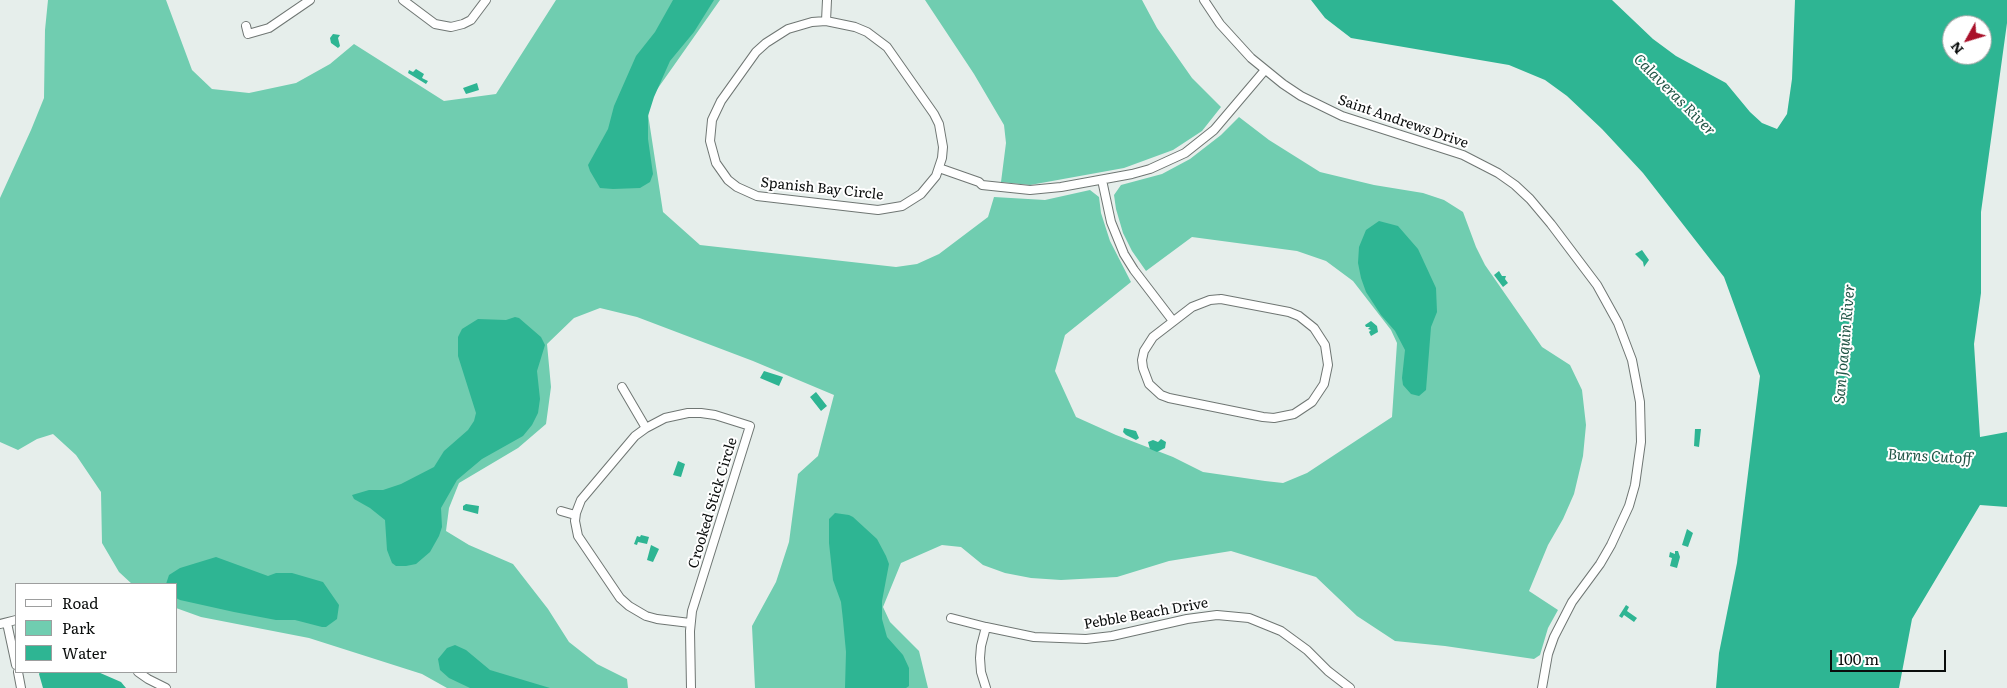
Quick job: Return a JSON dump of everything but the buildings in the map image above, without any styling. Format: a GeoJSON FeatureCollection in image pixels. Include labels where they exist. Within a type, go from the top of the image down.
{"type":"FeatureCollection","features":[{"type":"Feature","properties":{"kind":"street"},"geometry":{"type":"LineString","coordinates":[[246,26],[248,34],[269,28],[310,0]]}},
{"type":"Feature","properties":{"kind":"street"},"geometry":{"type":"LineString","coordinates":[[403,0],[435,24],[451,27],[471,20],[486,0]]}},
{"type":"Feature","properties":{"kind":"street"},"geometry":{"type":"LineString","coordinates":[[826,21],[827,0]]}},
{"type":"Feature","properties":{"kind":"street","name":"Saint Andrews Drive"},"geometry":{"type":"LineString","coordinates":[[1204,0],[1234,40],[1265,70],[1301,96],[1342,116],[1443,147],[1472,159],[1498,173],[1515,186],[1544,214],[1597,285],[1618,323],[1632,360],[1640,402],[1641,442],[1635,485],[1626,512],[1611,546],[1572,602],[1554,636],[1548,654],[1542,688]]}},
{"type":"Feature","properties":{"kind":"street","name":"Spanish Bay Circle"},"geometry":{"type":"LineString","coordinates":[[826,21],[843,23],[867,32],[895,56],[939,124],[943,147],[939,168],[929,186],[912,201],[891,209],[878,210],[757,196],[736,187],[716,163],[710,141],[712,120],[721,101],[756,52],[766,43],[788,29],[800,25],[826,21]]}},
{"type":"Feature","properties":{"kind":"street"},"geometry":{"type":"LineString","coordinates":[[939,168],[980,182],[982,185],[1013,189],[1048,189],[1102,180],[1150,169],[1185,152],[1214,130],[1265,70]]}},
{"type":"Feature","properties":{"kind":"street"},"geometry":{"type":"LineString","coordinates":[[1102,180],[1111,222],[1124,254],[1173,321]]}},
{"type":"Feature","properties":{"kind":"street"},"geometry":{"type":"LineString","coordinates":[[1221,299],[1289,312],[1299,316],[1314,328],[1325,345],[1328,364],[1324,384],[1312,402],[1303,410],[1274,418],[1162,395],[1149,384],[1145,377],[1142,360],[1144,351],[1153,337],[1173,321],[1201,303],[1221,299]]}},
{"type":"Feature","properties":{"kind":"street"},"geometry":{"type":"LineString","coordinates":[[622,387],[646,428]]}},
{"type":"Feature","properties":{"kind":"street","name":"Crooked Stick Circle"},"geometry":{"type":"LineString","coordinates":[[576,515],[581,500],[628,444],[646,428],[670,416],[695,413],[714,415],[750,426],[690,623],[691,688]]}},
{"type":"Feature","properties":{"kind":"street"},"geometry":{"type":"LineString","coordinates":[[561,511],[576,515],[578,536],[620,598],[629,606],[646,616],[690,623]]}},
{"type":"Feature","properties":{"kind":"street","name":"Pebble Beach Drive"},"geometry":{"type":"LineString","coordinates":[[951,618],[1034,637],[1086,639],[1112,636],[1200,616],[1233,616],[1281,630],[1308,650],[1350,688]]}},
{"type":"Feature","properties":{"kind":"street"},"geometry":{"type":"LineString","coordinates":[[3,623],[15,662]]}},
{"type":"Feature","properties":{"kind":"street"},"geometry":{"type":"LineString","coordinates":[[986,626],[980,658],[981,672],[986,688]]}},
{"type":"Feature","properties":{"kind":"street"},"geometry":{"type":"LineString","coordinates":[[18,673],[21,688]]}},
{"type":"Feature","properties":{"kind":"street"},"geometry":{"type":"LineString","coordinates":[[139,673],[166,688]]}},
{"type":"Feature","properties":{"kind":"green space"},"geometry":{"type":"Polygon","coordinates":[[[48,0],[166,0],[192,70],[212,89],[249,93],[296,83],[330,64],[354,44],[444,101],[496,94],[556,0],[720,0],[651,98],[648,114],[663,212],[700,245],[896,267],[917,264],[939,254],[988,217],[994,197],[1045,200],[1090,190],[1099,197],[1101,213],[1110,241],[1131,282],[1065,335],[1055,371],[1076,417],[1173,457],[1203,472],[1265,481],[1283,483],[1307,473],[1392,417],[1397,343],[1391,330],[1353,281],[1326,261],[1297,251],[1192,237],[1146,271],[1132,251],[1123,233],[1114,195],[1121,185],[1162,174],[1190,159],[1221,135],[1239,117],[1269,140],[1320,172],[1374,185],[1423,193],[1444,200],[1463,212],[1485,265],[1542,347],[1570,365],[1582,390],[1586,425],[1583,456],[1574,494],[1563,519],[1548,545],[1529,591],[1558,610],[1548,628],[1540,655],[1534,659],[1395,641],[1357,616],[1316,577],[1231,551],[1169,561],[1117,577],[1061,580],[1031,578],[1005,573],[983,565],[961,547],[942,545],[901,563],[883,607],[890,622],[919,651],[928,688],[755,688],[752,626],[776,582],[789,542],[798,474],[818,456],[834,395],[753,361],[637,317],[600,308],[574,318],[547,344],[551,387],[546,424],[518,448],[459,483],[449,508],[446,531],[469,545],[513,564],[548,609],[569,642],[597,664],[627,679],[628,688],[447,688],[422,674],[309,638],[201,617],[178,609],[178,583],[131,583],[119,572],[102,543],[101,492],[76,455],[53,434],[37,439],[18,450],[0,442],[0,198],[44,98],[45,30],[48,0]]]}},
{"type":"Feature","properties":{"kind":"green space"},"geometry":{"type":"Polygon","coordinates":[[[925,0],[1142,0],[1157,28],[1192,78],[1221,107],[1202,131],[1173,150],[1124,168],[1030,185],[1001,182],[1006,143],[1004,125],[974,74],[925,0]]]}},
{"type":"Feature","properties":{"kind":"water"},"geometry":{"type":"Polygon","coordinates":[[[673,0],[714,0],[694,32],[670,61],[654,97],[648,116],[648,139],[653,174],[650,182],[640,188],[600,188],[588,165],[608,129],[614,106],[636,56],[655,32],[673,0]]]}},
{"type":"Feature","properties":{"kind":"water"},"geometry":{"type":"Polygon","coordinates":[[[1311,0],[1612,0],[1653,39],[1676,56],[1726,83],[1750,112],[1762,123],[1777,129],[1787,114],[1792,79],[1795,0],[2007,0],[2007,23],[1981,212],[1981,293],[1974,344],[1980,437],[2007,432],[2007,507],[1980,505],[1912,619],[1899,688],[1716,688],[1719,653],[1737,563],[1760,376],[1724,277],[1643,173],[1602,129],[1567,96],[1545,80],[1509,65],[1351,38],[1325,18],[1311,0]]]}},
{"type":"Feature","properties":{"kind":"water"},"geometry":{"type":"Polygon","coordinates":[[[333,34],[340,35],[338,38],[340,46],[338,48],[331,43],[330,38],[333,34]]]}},
{"type":"Feature","properties":{"kind":"water"},"geometry":{"type":"Polygon","coordinates":[[[416,69],[424,74],[422,78],[428,81],[426,84],[408,73],[409,70],[413,72],[416,69]]]}},
{"type":"Feature","properties":{"kind":"water"},"geometry":{"type":"Polygon","coordinates":[[[477,83],[479,90],[466,94],[463,88],[477,83]]]}},
{"type":"Feature","properties":{"kind":"water"},"geometry":{"type":"Polygon","coordinates":[[[1379,221],[1398,226],[1418,249],[1436,288],[1437,312],[1431,327],[1426,390],[1419,396],[1411,394],[1403,385],[1405,350],[1395,331],[1381,315],[1366,292],[1361,278],[1358,263],[1359,247],[1366,230],[1379,221]]]}},
{"type":"Feature","properties":{"kind":"water"},"geometry":{"type":"Polygon","coordinates":[[[1642,250],[1649,260],[1644,267],[1643,262],[1635,254],[1642,250]]]}},
{"type":"Feature","properties":{"kind":"water"},"geometry":{"type":"Polygon","coordinates":[[[1499,271],[1502,276],[1506,276],[1505,279],[1508,283],[1503,287],[1494,275],[1499,271]]]}},
{"type":"Feature","properties":{"kind":"water"},"geometry":{"type":"Polygon","coordinates":[[[515,317],[519,318],[541,337],[545,345],[537,371],[540,399],[538,413],[532,425],[523,436],[482,459],[457,480],[441,508],[442,527],[430,552],[416,564],[396,566],[392,563],[387,550],[385,520],[370,508],[354,499],[352,495],[369,490],[383,490],[401,484],[434,467],[444,451],[468,430],[474,421],[476,413],[458,356],[458,337],[462,329],[478,319],[506,320],[515,317]]]}},
{"type":"Feature","properties":{"kind":"water"},"geometry":{"type":"Polygon","coordinates":[[[1371,321],[1377,326],[1378,332],[1371,336],[1369,332],[1371,330],[1368,329],[1370,327],[1365,325],[1371,321]]]}},
{"type":"Feature","properties":{"kind":"water"},"geometry":{"type":"Polygon","coordinates":[[[764,371],[783,377],[779,386],[760,378],[764,371]]]}},
{"type":"Feature","properties":{"kind":"water"},"geometry":{"type":"Polygon","coordinates":[[[816,392],[827,406],[821,411],[810,397],[816,392]]]}},
{"type":"Feature","properties":{"kind":"water"},"geometry":{"type":"Polygon","coordinates":[[[1124,428],[1136,431],[1139,438],[1136,440],[1126,435],[1123,432],[1124,428]]]}},
{"type":"Feature","properties":{"kind":"water"},"geometry":{"type":"Polygon","coordinates":[[[1695,429],[1701,429],[1699,447],[1694,446],[1695,429]]]}},
{"type":"Feature","properties":{"kind":"water"},"geometry":{"type":"Polygon","coordinates":[[[1161,439],[1166,442],[1165,448],[1157,452],[1150,449],[1148,442],[1153,440],[1158,442],[1161,439]]]}},
{"type":"Feature","properties":{"kind":"water"},"geometry":{"type":"Polygon","coordinates":[[[678,461],[685,464],[681,477],[673,475],[678,461]]]}},
{"type":"Feature","properties":{"kind":"water"},"geometry":{"type":"Polygon","coordinates":[[[466,504],[479,506],[478,514],[463,510],[463,506],[466,504]]]}},
{"type":"Feature","properties":{"kind":"water"},"geometry":{"type":"Polygon","coordinates":[[[835,513],[853,517],[877,539],[886,556],[889,564],[882,601],[882,619],[887,637],[903,655],[909,668],[909,686],[906,688],[845,688],[846,652],[843,620],[841,602],[833,580],[829,543],[829,519],[835,513]]]}},
{"type":"Feature","properties":{"kind":"water"},"geometry":{"type":"Polygon","coordinates":[[[1687,529],[1693,533],[1688,547],[1682,545],[1687,529]]]}},
{"type":"Feature","properties":{"kind":"water"},"geometry":{"type":"Polygon","coordinates":[[[641,535],[649,537],[647,544],[638,542],[637,545],[634,544],[637,536],[640,537],[641,535]]]}},
{"type":"Feature","properties":{"kind":"water"},"geometry":{"type":"Polygon","coordinates":[[[651,545],[659,549],[653,562],[647,560],[651,545]]]}},
{"type":"Feature","properties":{"kind":"water"},"geometry":{"type":"Polygon","coordinates":[[[1675,551],[1678,551],[1680,557],[1677,568],[1670,566],[1672,558],[1669,557],[1670,552],[1675,554],[1675,551]]]}},
{"type":"Feature","properties":{"kind":"water"},"geometry":{"type":"Polygon","coordinates":[[[216,557],[268,576],[276,573],[292,573],[323,582],[339,605],[337,619],[326,627],[322,627],[295,620],[276,620],[180,600],[178,599],[178,583],[166,583],[169,575],[180,568],[216,557]]]}},
{"type":"Feature","properties":{"kind":"water"},"geometry":{"type":"Polygon","coordinates":[[[1626,605],[1629,607],[1627,611],[1637,618],[1634,622],[1624,615],[1622,618],[1619,616],[1626,605]]]}},
{"type":"Feature","properties":{"kind":"water"},"geometry":{"type":"Polygon","coordinates":[[[455,645],[466,650],[490,670],[550,688],[470,688],[449,678],[440,670],[438,659],[447,648],[455,645]]]}},
{"type":"Feature","properties":{"kind":"water"},"geometry":{"type":"Polygon","coordinates":[[[100,673],[121,682],[126,688],[43,688],[39,674],[100,673]]]}},
{"type":"Feature","properties":{"kind":"water label","name":"Calaveras River"},"geometry":{"type":"Point","coordinates":[1674,95]}},
{"type":"Feature","properties":{"kind":"water label","name":"San Joaquin River"},"geometry":{"type":"Point","coordinates":[1845,344]}},
{"type":"Feature","properties":{"kind":"water label","name":"Burns Cutoff"},"geometry":{"type":"Point","coordinates":[1930,457]}}]}
